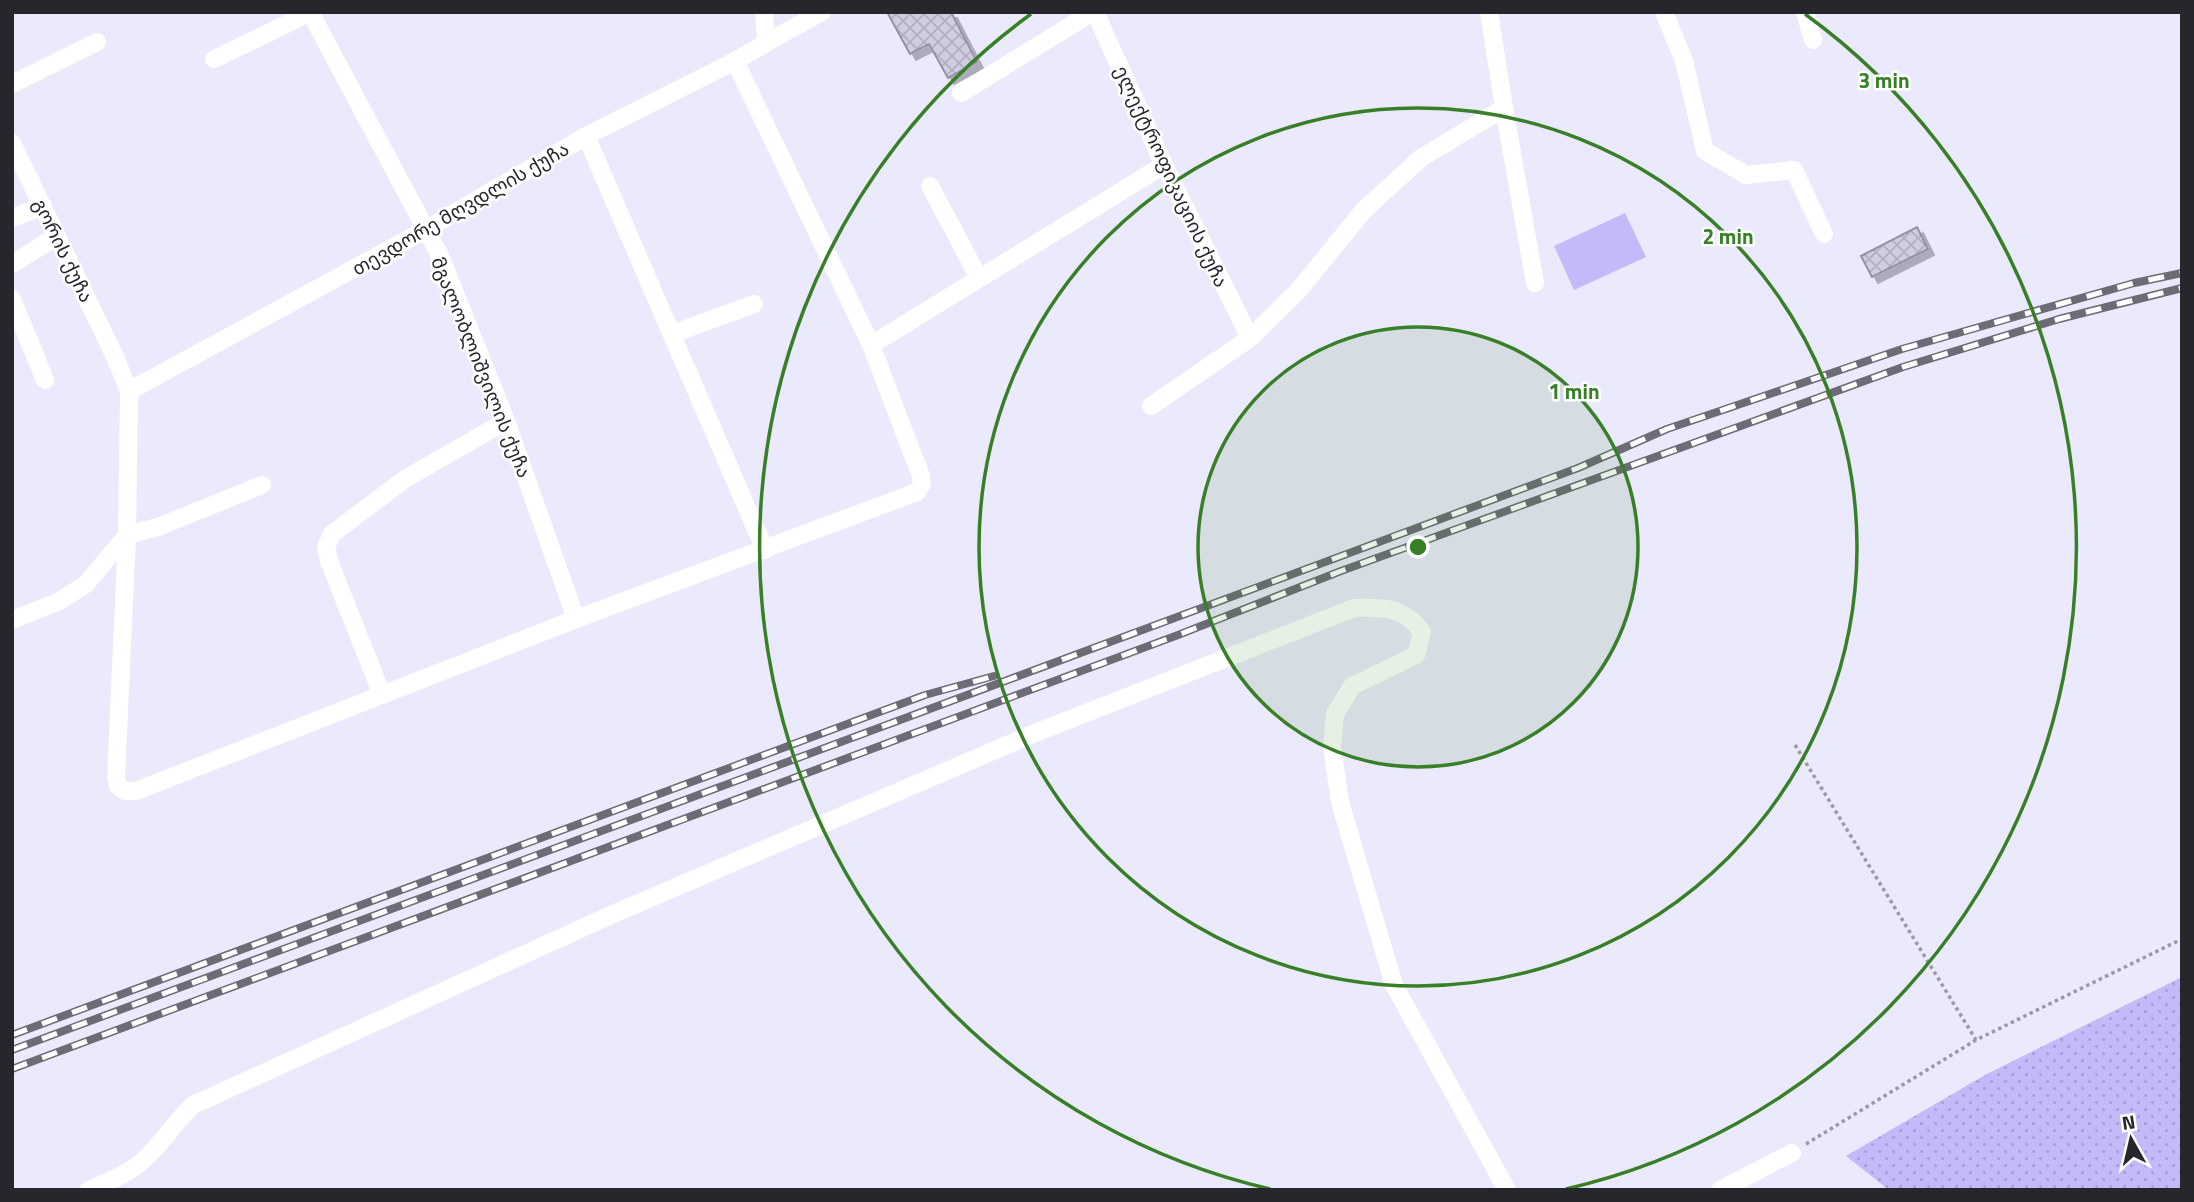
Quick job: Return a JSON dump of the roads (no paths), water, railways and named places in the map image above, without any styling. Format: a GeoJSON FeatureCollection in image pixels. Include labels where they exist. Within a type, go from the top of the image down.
{"type":"FeatureCollection","features":[{"type":"Feature","properties":{"kind":"street"},"geometry":{"type":"LineString","coordinates":[[214,59],[308,12]]}},
{"type":"Feature","properties":{"kind":"street","name":"მგალობლიშვილის ქუჩა"},"geometry":{"type":"LineString","coordinates":[[308,12],[440,256],[506,421],[576,619]]}},
{"type":"Feature","properties":{"kind":"street"},"geometry":{"type":"LineString","coordinates":[[764,12],[766,43],[822,12]]}},
{"type":"Feature","properties":{"kind":"street"},"geometry":{"type":"LineString","coordinates":[[961,93],[1094,12]]}},
{"type":"Feature","properties":{"kind":"street","name":"ელექტროფიკაციის ქუჩა"},"geometry":{"type":"LineString","coordinates":[[1094,12],[1164,165],[1250,338]]}},
{"type":"Feature","properties":{"kind":"street"},"geometry":{"type":"LineString","coordinates":[[1489,12],[1535,283]]}},
{"type":"Feature","properties":{"kind":"street"},"geometry":{"type":"LineString","coordinates":[[1664,12],[1684,61],[1705,151],[1746,175],[1794,170],[1824,234]]}},
{"type":"Feature","properties":{"kind":"street"},"geometry":{"type":"LineString","coordinates":[[1805,12],[1813,40]]}},
{"type":"Feature","properties":{"kind":"street"},"geometry":{"type":"LineString","coordinates":[[12,84],[97,42]]}},
{"type":"Feature","properties":{"kind":"street","name":"თევდორე მღვდლის ქუჩა"},"geometry":{"type":"LineString","coordinates":[[129,391],[425,230],[586,136],[766,43]]}},
{"type":"Feature","properties":{"kind":"street"},"geometry":{"type":"LineString","coordinates":[[129,391],[127,535],[116,778],[118,786],[125,791],[136,790],[576,619],[917,492],[922,484],[921,476],[870,345],[735,61]]}},
{"type":"Feature","properties":{"kind":"street"},"geometry":{"type":"LineString","coordinates":[[1152,406],[1250,338],[1298,291],[1364,210],[1421,158],[1504,108]]}},
{"type":"Feature","properties":{"kind":"street"},"geometry":{"type":"LineString","coordinates":[[586,136],[765,550]]}},
{"type":"Feature","properties":{"kind":"street","name":"გორის ქუჩა"},"geometry":{"type":"LineString","coordinates":[[12,143],[129,391]]}},
{"type":"Feature","properties":{"kind":"street"},"geometry":{"type":"LineString","coordinates":[[870,345],[1164,165]]}},
{"type":"Feature","properties":{"kind":"street"},"geometry":{"type":"LineString","coordinates":[[930,186],[979,278]]}},
{"type":"Feature","properties":{"kind":"street"},"geometry":{"type":"LineString","coordinates":[[12,218],[43,206]]}},
{"type":"Feature","properties":{"kind":"street"},"geometry":{"type":"LineString","coordinates":[[12,264],[57,236]]}},
{"type":"Feature","properties":{"kind":"street"},"geometry":{"type":"LineString","coordinates":[[12,299],[45,380]]}},
{"type":"Feature","properties":{"kind":"street"},"geometry":{"type":"LineString","coordinates":[[671,334],[754,304]]}},
{"type":"Feature","properties":{"kind":"street"},"geometry":{"type":"LineString","coordinates":[[382,695],[328,561],[326,547],[332,534],[405,479],[506,421]]}},
{"type":"Feature","properties":{"kind":"street"},"geometry":{"type":"LineString","coordinates":[[12,620],[60,601],[86,584],[127,535],[158,527],[262,485]]}},
{"type":"Feature","properties":{"kind":"street"},"geometry":{"type":"LineString","coordinates":[[89,1190],[130,1171],[148,1156],[175,1122],[193,1105],[611,915],[1035,733],[1354,608],[1385,607],[1413,619],[1422,632],[1416,655],[1352,686],[1335,714],[1332,747],[1340,802],[1394,985],[1507,1190]]}},
{"type":"Feature","properties":{"kind":"street"},"geometry":{"type":"LineString","coordinates":[[1720,1190],[1792,1153]]}},
{"type":"Feature","properties":{"kind":"railway"},"geometry":{"type":"LineString","coordinates":[[12,1050],[1578,468],[1667,429],[1902,349],[2134,283],[2182,273]]}},
{"type":"Feature","properties":{"kind":"railway"},"geometry":{"type":"LineString","coordinates":[[12,1069],[1178,635],[1341,571],[1903,367],[2059,319],[2182,288]]}},
{"type":"Feature","properties":{"kind":"railway"},"geometry":{"type":"LineString","coordinates":[[12,1035],[925,695],[994,676]]}}]}
